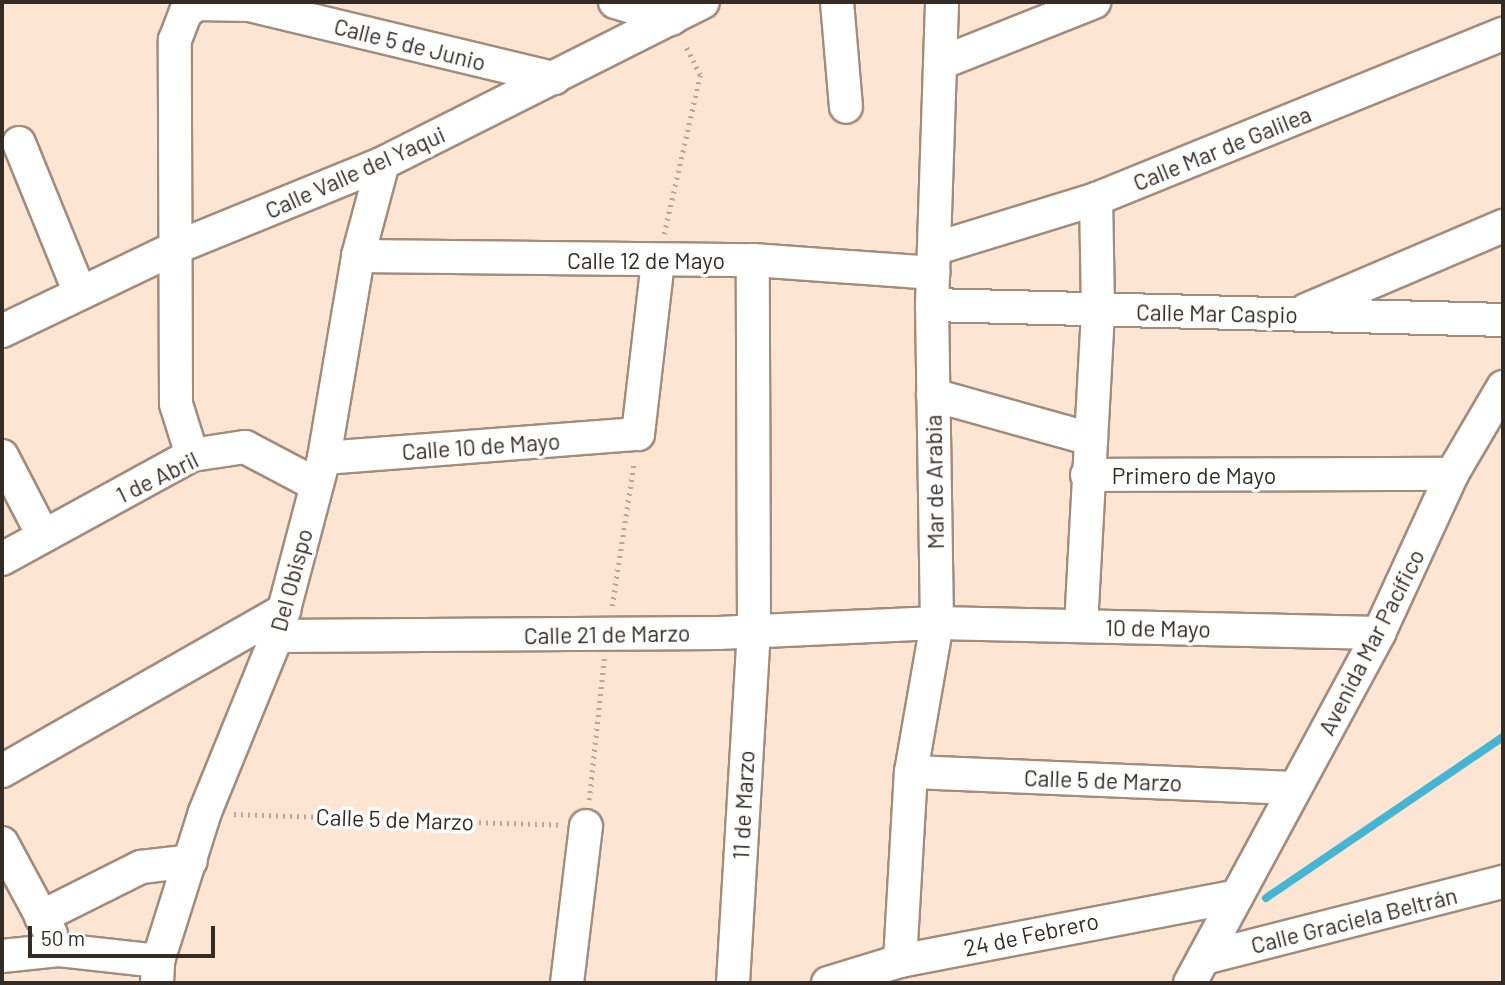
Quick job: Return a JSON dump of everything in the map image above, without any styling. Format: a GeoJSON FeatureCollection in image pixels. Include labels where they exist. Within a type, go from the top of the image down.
{"type":"FeatureCollection","features":[{"type":"Feature","properties":{"kind":"street"},"geometry":{"type":"LineString","coordinates":[[615,2],[672,19]]}},
{"type":"Feature","properties":{"kind":"street","name":"Calle Valle del Yaqui"},"geometry":{"type":"LineString","coordinates":[[2,331],[175,248],[383,163],[703,2]]}},
{"type":"Feature","properties":{"kind":"street"},"geometry":{"type":"LineString","coordinates":[[837,2],[846,107]]}},
{"type":"Feature","properties":{"kind":"street","name":"Mar de Arabia"},"geometry":{"type":"LineString","coordinates":[[900,961],[911,772],[937,623],[932,305],[936,261],[942,2]]}},
{"type":"Feature","properties":{"kind":"street"},"geometry":{"type":"LineString","coordinates":[[942,63],[1094,2]]}},
{"type":"Feature","properties":{"kind":"street","name":"Calle 5 de Junio"},"geometry":{"type":"LineString","coordinates":[[175,248],[175,40],[186,12],[197,4],[249,5],[554,78]]}},
{"type":"Feature","properties":{"kind":"street","name":"Calle Mar de Galilea"},"geometry":{"type":"LineString","coordinates":[[936,261],[1503,34]]}},
{"type":"Feature","properties":{"kind":"street"},"geometry":{"type":"LineString","coordinates":[[19,143],[80,293]]}},
{"type":"Feature","properties":{"kind":"street","name":"Del Obispo"},"geometry":{"type":"LineString","coordinates":[[157,972],[205,813],[280,623],[321,471],[358,256],[383,163]]}},
{"type":"Feature","properties":{"kind":"street"},"geometry":{"type":"LineString","coordinates":[[1087,475],[1098,310],[1096,199]]}},
{"type":"Feature","properties":{"kind":"street"},"geometry":{"type":"LineString","coordinates":[[1295,315],[1503,226]]}},
{"type":"Feature","properties":{"kind":"street"},"geometry":{"type":"LineString","coordinates":[[175,248],[176,404],[192,455]]}},
{"type":"Feature","properties":{"kind":"street","name":"Calle 12 de Mayo"},"geometry":{"type":"LineString","coordinates":[[358,256],[658,262],[936,261]]}},
{"type":"Feature","properties":{"kind":"street","name":"11 de Marzo"},"geometry":{"type":"LineString","coordinates":[[733,983],[754,628],[753,260]]}},
{"type":"Feature","properties":{"kind":"street","name":"Calle 10 de Mayo"},"geometry":{"type":"LineString","coordinates":[[321,471],[638,434],[658,262]]}},
{"type":"Feature","properties":{"kind":"street","name":"Calle Mar Caspio"},"geometry":{"type":"LineString","coordinates":[[932,305],[1503,320]]}},
{"type":"Feature","properties":{"kind":"street","name":"Avenida Mar Pacífico"},"geometry":{"type":"LineString","coordinates":[[1197,971],[1380,633],[1452,474],[1503,387]]}},
{"type":"Feature","properties":{"kind":"street"},"geometry":{"type":"LineString","coordinates":[[933,395],[1091,439]]}},
{"type":"Feature","properties":{"kind":"street","name":"1 de Abril"},"geometry":{"type":"LineString","coordinates":[[2,559],[192,455],[245,447],[321,471]]}},
{"type":"Feature","properties":{"kind":"street"},"geometry":{"type":"LineString","coordinates":[[2,456],[43,535]]}},
{"type":"Feature","properties":{"kind":"street","name":"Primero de Mayo"},"geometry":{"type":"LineString","coordinates":[[1080,626],[1087,475],[1452,474]]}},
{"type":"Feature","properties":{"kind":"street","name":"Calle 21 de Marzo"},"geometry":{"type":"LineString","coordinates":[[2,771],[280,623],[754,628],[937,623]]}},
{"type":"Feature","properties":{"kind":"street","name":"10 de Mayo"},"geometry":{"type":"LineString","coordinates":[[937,623],[1380,633]]}},
{"type":"Feature","properties":{"kind":"street","name":"Calle 5 de Marzo"},"geometry":{"type":"LineString","coordinates":[[911,772],[1296,788]]}},
{"type":"Feature","properties":{"kind":"street"},"geometry":{"type":"LineString","coordinates":[[566,983],[586,826]]}},
{"type":"Feature","properties":{"kind":"street"},"geometry":{"type":"LineString","coordinates":[[2,843],[59,950]]}},
{"type":"Feature","properties":{"kind":"street"},"geometry":{"type":"LineString","coordinates":[[41,917],[141,867],[191,861]]}},
{"type":"Feature","properties":{"kind":"street","name":"Calle Graciela Beltrán"},"geometry":{"type":"LineString","coordinates":[[1197,971],[1503,882]]}},
{"type":"Feature","properties":{"kind":"street","name":"24 de Febrero"},"geometry":{"type":"LineString","coordinates":[[828,983],[900,961],[1237,896]]}},
{"type":"Feature","properties":{"kind":"street"},"geometry":{"type":"LineString","coordinates":[[2,956],[59,950],[157,972]]}},
{"type":"Feature","properties":{"kind":"path"},"geometry":{"type":"LineString","coordinates":[[658,262],[700,75],[672,19]]}},
{"type":"Feature","properties":{"kind":"path","name":"Calle 5 de Marzo"},"geometry":{"type":"LineString","coordinates":[[205,813],[586,826]]}},
{"type":"Feature","properties":{"kind":"waterway"},"geometry":{"type":"LineString","coordinates":[[1266,898],[1503,737]]}}]}
